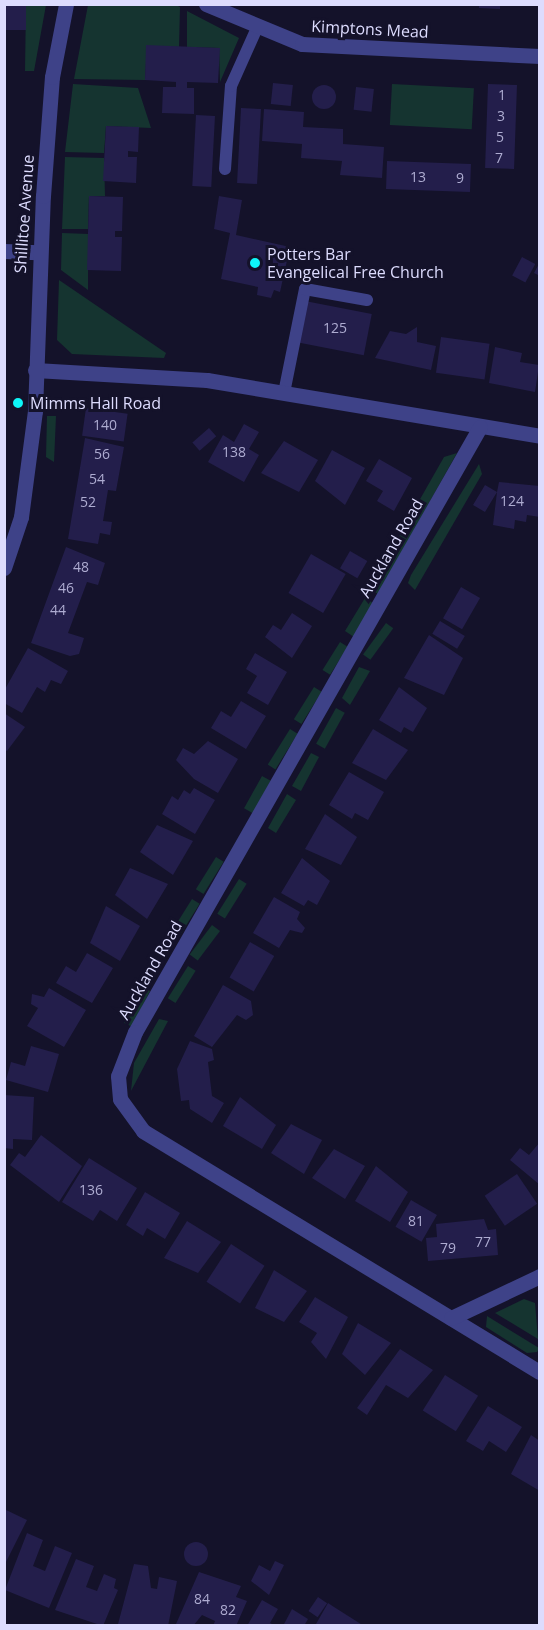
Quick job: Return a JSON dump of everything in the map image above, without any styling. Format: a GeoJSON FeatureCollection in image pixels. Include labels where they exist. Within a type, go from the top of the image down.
{"type":"FeatureCollection","features":[{"type":"Feature","properties":{"kind":"street","name":"Shillitoe Avenue"},"geometry":{"type":"LineString","coordinates":[[4,568],[21,517],[35,370],[38,252],[52,76],[66,4]]}},
{"type":"Feature","properties":{"kind":"street","name":"Kimptons Mead"},"geometry":{"type":"LineString","coordinates":[[206,4],[256,28],[302,44],[540,56]]}},
{"type":"Feature","properties":{"kind":"street"},"geometry":{"type":"LineString","coordinates":[[4,252],[38,252]]}},
{"type":"Feature","properties":{"kind":"street"},"geometry":{"type":"LineString","coordinates":[[35,370],[207,380],[540,436]]}},
{"type":"Feature","properties":{"kind":"street","name":"Auckland Road"},"geometry":{"type":"LineString","coordinates":[[480,427],[135,1032],[118,1076],[120,1099],[143,1131],[540,1372]]}},
{"type":"Feature","properties":{"kind":"street"},"geometry":{"type":"LineString","coordinates":[[451,1318],[540,1276]]}},
{"type":"Feature","properties":{"kind":"lane"},"geometry":{"type":"LineString","coordinates":[[225,169],[231,86],[256,28]]}},
{"type":"Feature","properties":{"kind":"lane"},"geometry":{"type":"LineString","coordinates":[[284,393],[305,289],[367,300]]}},
{"type":"Feature","properties":{"kind":"green space"},"geometry":{"type":"Polygon","coordinates":[[[174,4],[180,7],[179,47],[147,46],[145,80],[74,79],[88,5],[174,4]]]}},
{"type":"Feature","properties":{"kind":"green space"},"geometry":{"type":"Polygon","coordinates":[[[26,5],[46,5],[34,71],[25,71],[26,5]]]}},
{"type":"Feature","properties":{"kind":"green space"},"geometry":{"type":"Polygon","coordinates":[[[187,11],[239,38],[220,82],[219,48],[187,47],[187,11]]]}},
{"type":"Feature","properties":{"kind":"green space"},"geometry":{"type":"Polygon","coordinates":[[[73,84],[138,88],[151,128],[106,126],[104,153],[65,152],[73,84]]]}},
{"type":"Feature","properties":{"kind":"green space"},"geometry":{"type":"Polygon","coordinates":[[[392,84],[474,88],[472,129],[390,125],[392,84]]]}},
{"type":"Feature","properties":{"kind":"green space"},"geometry":{"type":"Polygon","coordinates":[[[65,157],[104,158],[105,196],[89,196],[88,229],[62,229],[65,157]]]}},
{"type":"Feature","properties":{"kind":"green space"},"geometry":{"type":"Polygon","coordinates":[[[62,233],[88,234],[88,290],[61,270],[62,233]]]}},
{"type":"Feature","properties":{"kind":"green space"},"geometry":{"type":"Polygon","coordinates":[[[59,280],[166,353],[164,358],[72,354],[57,340],[59,280]]]}},
{"type":"Feature","properties":{"kind":"green space"},"geometry":{"type":"Polygon","coordinates":[[[47,416],[56,416],[54,462],[46,457],[47,416]]]}},
{"type":"Feature","properties":{"kind":"green space"},"geometry":{"type":"Polygon","coordinates":[[[457,453],[378,594],[369,589],[444,457],[457,453]]]}},
{"type":"Feature","properties":{"kind":"green space"},"geometry":{"type":"Polygon","coordinates":[[[479,464],[482,474],[415,590],[408,583],[411,575],[479,464]]]}},
{"type":"Feature","properties":{"kind":"green space"},"geometry":{"type":"Polygon","coordinates":[[[365,598],[373,603],[354,637],[345,631],[365,598]]]}},
{"type":"Feature","properties":{"kind":"green space"},"geometry":{"type":"Polygon","coordinates":[[[386,623],[393,628],[370,660],[363,655],[386,623]]]}},
{"type":"Feature","properties":{"kind":"green space"},"geometry":{"type":"Polygon","coordinates":[[[340,642],[348,647],[330,675],[323,670],[340,642]]]}},
{"type":"Feature","properties":{"kind":"green space"},"geometry":{"type":"Polygon","coordinates":[[[359,667],[370,671],[350,705],[342,698],[359,667]]]}},
{"type":"Feature","properties":{"kind":"green space"},"geometry":{"type":"Polygon","coordinates":[[[314,687],[322,692],[301,724],[294,719],[314,687]]]}},
{"type":"Feature","properties":{"kind":"green space"},"geometry":{"type":"Polygon","coordinates":[[[336,708],[345,713],[325,749],[316,744],[336,708]]]}},
{"type":"Feature","properties":{"kind":"green space"},"geometry":{"type":"Polygon","coordinates":[[[290,729],[298,734],[275,769],[268,765],[290,729]]]}},
{"type":"Feature","properties":{"kind":"green space"},"geometry":{"type":"Polygon","coordinates":[[[311,753],[319,757],[301,791],[292,786],[311,753]]]}},
{"type":"Feature","properties":{"kind":"green space"},"geometry":{"type":"Polygon","coordinates":[[[262,776],[271,781],[253,813],[244,808],[262,776]]]}},
{"type":"Feature","properties":{"kind":"green space"},"geometry":{"type":"Polygon","coordinates":[[[287,794],[296,800],[276,833],[268,828],[287,794]]]}},
{"type":"Feature","properties":{"kind":"green space"},"geometry":{"type":"Polygon","coordinates":[[[216,857],[224,862],[203,894],[196,889],[216,857]]]}},
{"type":"Feature","properties":{"kind":"green space"},"geometry":{"type":"Polygon","coordinates":[[[239,879],[247,884],[225,919],[217,914],[239,879]]]}},
{"type":"Feature","properties":{"kind":"green space"},"geometry":{"type":"Polygon","coordinates":[[[192,899],[200,904],[178,938],[171,933],[192,899]]]}},
{"type":"Feature","properties":{"kind":"green space"},"geometry":{"type":"Polygon","coordinates":[[[212,925],[220,931],[198,961],[190,955],[212,925]]]}},
{"type":"Feature","properties":{"kind":"green space"},"geometry":{"type":"Polygon","coordinates":[[[188,966],[196,971],[175,1003],[168,998],[188,966]]]}},
{"type":"Feature","properties":{"kind":"green space"},"geometry":{"type":"Polygon","coordinates":[[[142,987],[150,991],[132,1027],[124,1023],[142,987]]]}},
{"type":"Feature","properties":{"kind":"green space"},"geometry":{"type":"Polygon","coordinates":[[[159,1019],[168,1021],[131,1091],[134,1063],[159,1019]]]}},
{"type":"Feature","properties":{"kind":"green space"},"geometry":{"type":"Polygon","coordinates":[[[524,1299],[535,1303],[538,1339],[495,1313],[524,1299]]]}},
{"type":"Feature","properties":{"kind":"green space"},"geometry":{"type":"Polygon","coordinates":[[[487,1316],[539,1348],[537,1352],[527,1353],[486,1327],[487,1316]]]}},
{"type":"Feature","properties":{"kind":"building"},"geometry":{"type":"Polygon","coordinates":[[[4,4],[26,4],[26,30],[4,30],[4,4]]]}},
{"type":"Feature","properties":{"kind":"building"},"geometry":{"type":"Polygon","coordinates":[[[479,5],[500,5],[500,9],[479,8],[479,5]]]}},
{"type":"Feature","properties":{"kind":"building"},"geometry":{"type":"Polygon","coordinates":[[[146,45],[220,48],[218,83],[187,82],[187,88],[194,88],[194,114],[162,113],[163,87],[176,87],[176,82],[145,80],[146,45]]]}},
{"type":"Feature","properties":{"kind":"building"},"geometry":{"type":"Polygon","coordinates":[[[273,83],[293,85],[291,106],[271,104],[273,83]]]}},
{"type":"Feature","properties":{"kind":"building"},"geometry":{"type":"Polygon","coordinates":[[[488,84],[517,85],[514,169],[485,168],[488,84]]]}},
{"type":"Feature","properties":{"kind":"building"},"geometry":{"type":"Polygon","coordinates":[[[324,85],[329,86],[335,92],[335,102],[329,108],[324,109],[319,108],[313,102],[312,97],[313,92],[319,86],[324,85]]]}},
{"type":"Feature","properties":{"kind":"building"},"geometry":{"type":"Polygon","coordinates":[[[356,87],[374,89],[371,112],[354,110],[356,87]]]}},
{"type":"Feature","properties":{"kind":"building"},"geometry":{"type":"Polygon","coordinates":[[[241,108],[261,109],[257,184],[237,183],[241,108]]]}},
{"type":"Feature","properties":{"kind":"building"},"geometry":{"type":"Polygon","coordinates":[[[264,109],[304,112],[303,127],[343,129],[343,144],[384,147],[382,178],[340,175],[342,161],[301,158],[302,144],[262,141],[264,109]]]}},
{"type":"Feature","properties":{"kind":"building"},"geometry":{"type":"Polygon","coordinates":[[[196,115],[215,116],[211,187],[192,186],[196,115]]]}},
{"type":"Feature","properties":{"kind":"building"},"geometry":{"type":"Polygon","coordinates":[[[106,126],[139,127],[138,152],[128,151],[128,157],[137,157],[136,183],[103,181],[106,126]]]}},
{"type":"Feature","properties":{"kind":"building"},"geometry":{"type":"Polygon","coordinates":[[[387,161],[471,164],[470,192],[386,189],[387,161]]]}},
{"type":"Feature","properties":{"kind":"building"},"geometry":{"type":"Polygon","coordinates":[[[89,196],[123,197],[122,231],[115,231],[115,237],[122,237],[121,271],[87,270],[89,196]]]}},
{"type":"Feature","properties":{"kind":"building","name":"Potters Bar Evangelical Free Church"},"geometry":{"type":"Polygon","coordinates":[[[219,196],[242,200],[236,235],[290,247],[280,292],[274,290],[271,298],[257,295],[258,287],[221,279],[230,233],[214,229],[219,196]]]}},
{"type":"Feature","properties":{"kind":"building"},"geometry":{"type":"Polygon","coordinates":[[[522,257],[535,264],[525,283],[512,276],[522,257]]]}},
{"type":"Feature","properties":{"kind":"building"},"geometry":{"type":"Polygon","coordinates":[[[540,262],[540,276],[534,273],[540,262]]]}},
{"type":"Feature","properties":{"kind":"building"},"geometry":{"type":"Polygon","coordinates":[[[305,301],[372,314],[364,355],[297,342],[305,301]]]}},
{"type":"Feature","properties":{"kind":"building"},"geometry":{"type":"Polygon","coordinates":[[[417,327],[417,342],[436,346],[431,370],[375,358],[390,331],[406,334],[417,327]]]}},
{"type":"Feature","properties":{"kind":"building"},"geometry":{"type":"Polygon","coordinates":[[[441,337],[490,344],[485,379],[436,373],[441,337]]]}},
{"type":"Feature","properties":{"kind":"building"},"geometry":{"type":"Polygon","coordinates":[[[495,347],[522,353],[520,362],[539,365],[535,392],[489,383],[495,347]]]}},
{"type":"Feature","properties":{"kind":"building"},"geometry":{"type":"Polygon","coordinates":[[[86,408],[128,414],[124,442],[82,436],[86,408]]]}},
{"type":"Feature","properties":{"kind":"building"},"geometry":{"type":"Polygon","coordinates":[[[244,424],[259,432],[249,449],[259,455],[244,482],[208,462],[223,435],[234,442],[244,424]]]}},
{"type":"Feature","properties":{"kind":"building"},"geometry":{"type":"Polygon","coordinates":[[[209,428],[216,436],[200,451],[192,442],[209,428]]]}},
{"type":"Feature","properties":{"kind":"building"},"geometry":{"type":"Polygon","coordinates":[[[85,438],[124,447],[116,491],[108,490],[103,521],[112,522],[110,535],[100,533],[98,544],[68,539],[85,438]]]}},
{"type":"Feature","properties":{"kind":"building"},"geometry":{"type":"Polygon","coordinates":[[[284,441],[318,460],[299,492],[261,473],[284,441]]]}},
{"type":"Feature","properties":{"kind":"building"},"geometry":{"type":"Polygon","coordinates":[[[332,450],[365,468],[345,505],[315,481],[332,450]]]}},
{"type":"Feature","properties":{"kind":"building"},"geometry":{"type":"Polygon","coordinates":[[[379,459],[412,478],[394,511],[377,501],[383,491],[366,481],[379,459]]]}},
{"type":"Feature","properties":{"kind":"building"},"geometry":{"type":"Polygon","coordinates":[[[499,482],[540,486],[540,517],[527,515],[526,522],[515,520],[514,529],[493,525],[499,482]]]}},
{"type":"Feature","properties":{"kind":"building"},"geometry":{"type":"Polygon","coordinates":[[[485,485],[497,492],[485,512],[473,505],[485,485]]]}},
{"type":"Feature","properties":{"kind":"building"},"geometry":{"type":"Polygon","coordinates":[[[66,547],[105,563],[98,585],[87,582],[68,633],[84,638],[79,654],[70,656],[31,643],[66,547]]]}},
{"type":"Feature","properties":{"kind":"building"},"geometry":{"type":"Polygon","coordinates":[[[350,551],[367,561],[357,578],[340,568],[350,551]]]}},
{"type":"Feature","properties":{"kind":"building"},"geometry":{"type":"Polygon","coordinates":[[[311,554],[346,574],[323,613],[288,593],[311,554]]]}},
{"type":"Feature","properties":{"kind":"building"},"geometry":{"type":"Polygon","coordinates":[[[461,587],[480,598],[462,629],[443,618],[461,587]]]}},
{"type":"Feature","properties":{"kind":"building"},"geometry":{"type":"Polygon","coordinates":[[[292,613],[312,626],[292,658],[265,637],[273,625],[281,630],[292,613]]]}},
{"type":"Feature","properties":{"kind":"building"},"geometry":{"type":"Polygon","coordinates":[[[440,621],[465,636],[457,649],[432,634],[440,621]]]}},
{"type":"Feature","properties":{"kind":"building"},"geometry":{"type":"Polygon","coordinates":[[[429,635],[463,658],[444,695],[404,678],[429,635]]]}},
{"type":"Feature","properties":{"kind":"building"},"geometry":{"type":"Polygon","coordinates":[[[28,648],[68,671],[61,684],[51,680],[45,692],[37,687],[22,713],[4,703],[4,691],[28,648]]]}},
{"type":"Feature","properties":{"kind":"building"},"geometry":{"type":"Polygon","coordinates":[[[255,653],[287,672],[268,705],[247,693],[257,676],[246,669],[255,653]]]}},
{"type":"Feature","properties":{"kind":"building"},"geometry":{"type":"Polygon","coordinates":[[[399,687],[427,708],[413,732],[404,727],[401,733],[379,720],[399,687]]]}},
{"type":"Feature","properties":{"kind":"building"},"geometry":{"type":"Polygon","coordinates":[[[241,701],[266,716],[246,749],[211,728],[221,711],[231,717],[241,701]]]}},
{"type":"Feature","properties":{"kind":"building"},"geometry":{"type":"Polygon","coordinates":[[[4,713],[25,727],[7,751],[4,749],[4,713]]]}},
{"type":"Feature","properties":{"kind":"building"},"geometry":{"type":"Polygon","coordinates":[[[373,729],[408,750],[386,780],[352,763],[373,729]]]}},
{"type":"Feature","properties":{"kind":"building"},"geometry":{"type":"Polygon","coordinates":[[[208,741],[238,759],[218,793],[194,779],[176,760],[183,748],[194,754],[208,741]]]}},
{"type":"Feature","properties":{"kind":"building"},"geometry":{"type":"Polygon","coordinates":[[[349,772],[384,792],[368,820],[355,813],[352,819],[329,805],[349,772]]]}},
{"type":"Feature","properties":{"kind":"building"},"geometry":{"type":"Polygon","coordinates":[[[194,788],[215,800],[195,834],[162,814],[172,796],[178,800],[184,790],[190,794],[194,788]]]}},
{"type":"Feature","properties":{"kind":"building"},"geometry":{"type":"Polygon","coordinates":[[[325,814],[357,837],[341,865],[305,849],[325,814]]]}},
{"type":"Feature","properties":{"kind":"building"},"geometry":{"type":"Polygon","coordinates":[[[157,825],[193,841],[173,875],[140,852],[157,825]]]}},
{"type":"Feature","properties":{"kind":"building"},"geometry":{"type":"Polygon","coordinates":[[[302,858],[330,881],[317,905],[308,900],[304,906],[281,893],[302,858]]]}},
{"type":"Feature","properties":{"kind":"building"},"geometry":{"type":"Polygon","coordinates":[[[130,868],[168,884],[147,919],[115,895],[130,868]]]}},
{"type":"Feature","properties":{"kind":"building"},"geometry":{"type":"Polygon","coordinates":[[[274,897],[300,912],[297,919],[305,928],[302,933],[290,930],[279,948],[253,933],[274,897]]]}},
{"type":"Feature","properties":{"kind":"building"},"geometry":{"type":"Polygon","coordinates":[[[106,906],[140,926],[120,961],[90,943],[106,906]]]}},
{"type":"Feature","properties":{"kind":"building"},"geometry":{"type":"Polygon","coordinates":[[[250,942],[274,956],[254,992],[230,978],[250,942]]]}},
{"type":"Feature","properties":{"kind":"building"},"geometry":{"type":"Polygon","coordinates":[[[87,953],[113,968],[92,1003],[56,983],[66,966],[76,972],[87,953]]]}},
{"type":"Feature","properties":{"kind":"building"},"geometry":{"type":"Polygon","coordinates":[[[223,985],[251,1001],[253,1015],[246,1020],[237,1015],[212,1047],[194,1036],[223,985]]]}},
{"type":"Feature","properties":{"kind":"building"},"geometry":{"type":"Polygon","coordinates":[[[49,988],[86,1010],[64,1047],[27,1026],[38,1008],[31,1004],[32,994],[44,997],[49,988]]]}},
{"type":"Feature","properties":{"kind":"building"},"geometry":{"type":"Polygon","coordinates":[[[190,1041],[212,1049],[214,1060],[208,1062],[212,1096],[224,1103],[212,1123],[190,1109],[189,1100],[181,1101],[177,1069],[190,1041]]]}},
{"type":"Feature","properties":{"kind":"building"},"geometry":{"type":"Polygon","coordinates":[[[31,1046],[59,1054],[48,1092],[6,1080],[11,1062],[25,1066],[31,1046]]]}},
{"type":"Feature","properties":{"kind":"building"},"geometry":{"type":"Polygon","coordinates":[[[4,1095],[34,1097],[32,1140],[13,1139],[13,1149],[4,1148],[4,1095]]]}},
{"type":"Feature","properties":{"kind":"building"},"geometry":{"type":"Polygon","coordinates":[[[240,1097],[276,1125],[262,1149],[223,1126],[240,1097]]]}},
{"type":"Feature","properties":{"kind":"building"},"geometry":{"type":"Polygon","coordinates":[[[291,1124],[322,1140],[304,1174],[271,1153],[291,1124]]]}},
{"type":"Feature","properties":{"kind":"building"},"geometry":{"type":"Polygon","coordinates":[[[41,1135],[82,1166],[59,1202],[10,1165],[19,1153],[25,1157],[41,1135]]]}},
{"type":"Feature","properties":{"kind":"building"},"geometry":{"type":"Polygon","coordinates":[[[540,1142],[540,1185],[510,1160],[520,1148],[529,1155],[540,1142]]]}},
{"type":"Feature","properties":{"kind":"building"},"geometry":{"type":"Polygon","coordinates":[[[334,1149],[365,1166],[345,1199],[312,1178],[334,1149]]]}},
{"type":"Feature","properties":{"kind":"building"},"geometry":{"type":"Polygon","coordinates":[[[89,1158],[137,1188],[117,1221],[100,1210],[93,1221],[62,1202],[89,1158]]]}},
{"type":"Feature","properties":{"kind":"building"},"geometry":{"type":"Polygon","coordinates":[[[376,1166],[408,1192],[390,1222],[355,1201],[376,1166]]]}},
{"type":"Feature","properties":{"kind":"building"},"geometry":{"type":"Polygon","coordinates":[[[517,1174],[537,1204],[505,1226],[485,1196],[517,1174]]]}},
{"type":"Feature","properties":{"kind":"building"},"geometry":{"type":"Polygon","coordinates":[[[145,1192],[180,1213],[165,1239],[147,1228],[143,1236],[126,1225],[145,1192]]]}},
{"type":"Feature","properties":{"kind":"building"},"geometry":{"type":"Polygon","coordinates":[[[411,1200],[437,1215],[421,1242],[396,1227],[411,1200]]]}},
{"type":"Feature","properties":{"kind":"building"},"geometry":{"type":"Polygon","coordinates":[[[484,1219],[488,1230],[496,1229],[498,1255],[428,1261],[426,1238],[437,1237],[436,1224],[484,1219]]]}},
{"type":"Feature","properties":{"kind":"building"},"geometry":{"type":"Polygon","coordinates":[[[187,1221],[221,1242],[198,1273],[164,1258],[187,1221]]]}},
{"type":"Feature","properties":{"kind":"building"},"geometry":{"type":"Polygon","coordinates":[[[231,1244],[265,1266],[240,1304],[206,1282],[231,1244]]]}},
{"type":"Feature","properties":{"kind":"building"},"geometry":{"type":"Polygon","coordinates":[[[274,1270],[307,1291],[284,1322],[255,1308],[274,1270]]]}},
{"type":"Feature","properties":{"kind":"building"},"geometry":{"type":"Polygon","coordinates":[[[315,1297],[348,1317],[326,1359],[311,1342],[317,1333],[299,1322],[315,1297]]]}},
{"type":"Feature","properties":{"kind":"building"},"geometry":{"type":"Polygon","coordinates":[[[358,1323],[391,1343],[365,1375],[342,1354],[358,1323]]]}},
{"type":"Feature","properties":{"kind":"building"},"geometry":{"type":"Polygon","coordinates":[[[400,1349],[433,1370],[408,1398],[386,1385],[367,1415],[357,1408],[400,1349]]]}},
{"type":"Feature","properties":{"kind":"building"},"geometry":{"type":"Polygon","coordinates":[[[445,1375],[478,1396],[456,1431],[423,1411],[445,1375]]]}},
{"type":"Feature","properties":{"kind":"building"},"geometry":{"type":"Polygon","coordinates":[[[488,1406],[522,1427],[506,1452],[489,1441],[483,1451],[466,1441],[488,1406]]]}},
{"type":"Feature","properties":{"kind":"building"},"geometry":{"type":"Polygon","coordinates":[[[531,1435],[540,1441],[540,1491],[511,1474],[531,1435]]]}},
{"type":"Feature","properties":{"kind":"building"},"geometry":{"type":"Polygon","coordinates":[[[4,1509],[27,1520],[4,1566],[4,1509]]]}},
{"type":"Feature","properties":{"kind":"building"},"geometry":{"type":"Polygon","coordinates":[[[27,1533],[43,1540],[33,1566],[45,1571],[55,1546],[72,1553],[49,1608],[5,1590],[27,1533]]]}},
{"type":"Feature","properties":{"kind":"building"},"geometry":{"type":"Polygon","coordinates":[[[196,1542],[204,1546],[208,1554],[204,1562],[196,1566],[188,1562],[184,1554],[188,1546],[196,1542]]]}},
{"type":"Feature","properties":{"kind":"building"},"geometry":{"type":"Polygon","coordinates":[[[76,1559],[94,1566],[86,1587],[97,1591],[104,1574],[116,1579],[114,1588],[118,1590],[103,1626],[55,1610],[76,1559]]]}},
{"type":"Feature","properties":{"kind":"building"},"geometry":{"type":"Polygon","coordinates":[[[275,1561],[284,1565],[269,1595],[251,1581],[259,1565],[270,1571],[275,1561]]]}},
{"type":"Feature","properties":{"kind":"building"},"geometry":{"type":"Polygon","coordinates":[[[134,1564],[148,1566],[151,1588],[157,1589],[159,1577],[177,1581],[168,1626],[118,1624],[134,1564]]]}},
{"type":"Feature","properties":{"kind":"building"},"geometry":{"type":"Polygon","coordinates":[[[199,1572],[241,1586],[236,1597],[247,1601],[236,1626],[213,1626],[215,1621],[202,1615],[193,1626],[176,1624],[199,1572]]]}},
{"type":"Feature","properties":{"kind":"building"},"geometry":{"type":"Polygon","coordinates":[[[318,1597],[327,1603],[318,1617],[308,1611],[318,1597]]]}},
{"type":"Feature","properties":{"kind":"building"},"geometry":{"type":"Polygon","coordinates":[[[262,1600],[278,1609],[270,1623],[276,1626],[247,1626],[262,1600]]]}},
{"type":"Feature","properties":{"kind":"building"},"geometry":{"type":"Polygon","coordinates":[[[328,1603],[334,1607],[364,1626],[316,1624],[328,1603]]]}},
{"type":"Feature","properties":{"kind":"building"},"geometry":{"type":"Polygon","coordinates":[[[292,1609],[308,1619],[304,1626],[283,1626],[292,1609]]]}},
{"type":"Feature","properties":{"kind":"place","name":"Potters Bar Evangelical Free Church"},"geometry":{"type":"Point","coordinates":[255,263]}},
{"type":"Feature","properties":{"kind":"place","name":"Mimms Hall Road"},"geometry":{"type":"Point","coordinates":[18,403]}}]}
